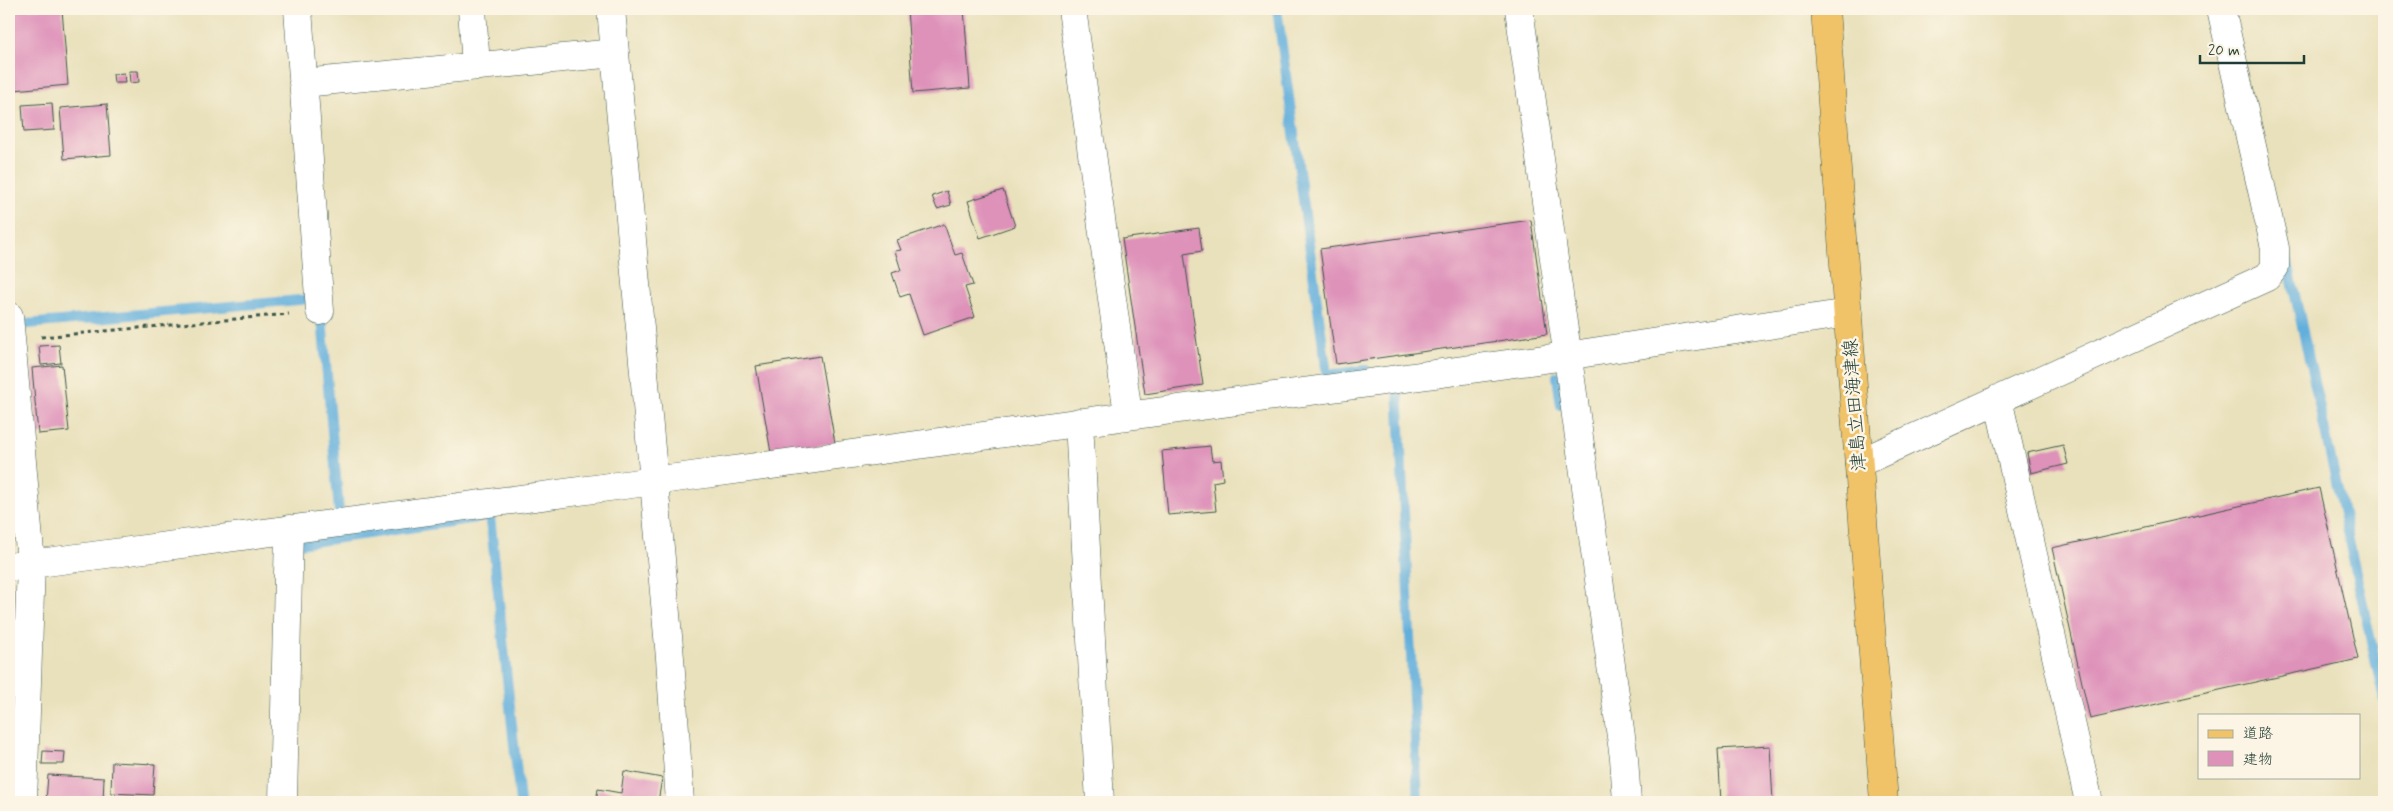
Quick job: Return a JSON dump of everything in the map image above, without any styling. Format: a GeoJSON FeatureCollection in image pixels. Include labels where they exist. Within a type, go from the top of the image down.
{"type":"FeatureCollection","features":[{"type":"Feature","properties":{"kind":"main road","name":"津島立田海津線"},"geometry":{"type":"LineString","coordinates":[[1825,9],[1884,802]]}},
{"type":"Feature","properties":{"kind":"street"},"geometry":{"type":"LineString","coordinates":[[298,9],[320,312]]}},
{"type":"Feature","properties":{"kind":"street"},"geometry":{"type":"LineString","coordinates":[[472,9],[476,66]]}},
{"type":"Feature","properties":{"kind":"street"},"geometry":{"type":"LineString","coordinates":[[611,9],[680,776],[680,802]]}},
{"type":"Feature","properties":{"kind":"street"},"geometry":{"type":"LineString","coordinates":[[1072,9],[1128,414]]}},
{"type":"Feature","properties":{"kind":"street"},"geometry":{"type":"LineString","coordinates":[[1519,9],[1566,356],[1624,758],[1627,802]]}},
{"type":"Feature","properties":{"kind":"street"},"geometry":{"type":"LineString","coordinates":[[1859,463],[2267,276],[2275,267],[2275,248],[2221,9]]}},
{"type":"Feature","properties":{"kind":"street"},"geometry":{"type":"LineString","coordinates":[[303,83],[615,53]]}},
{"type":"Feature","properties":{"kind":"street"},"geometry":{"type":"LineString","coordinates":[[20,565],[654,481],[1128,414],[1566,356],[1848,313]]}},
{"type":"Feature","properties":{"kind":"street"},"geometry":{"type":"LineString","coordinates":[[10,328],[20,565],[16,777],[23,802]]}},
{"type":"Feature","properties":{"kind":"street"},"geometry":{"type":"LineString","coordinates":[[1998,399],[2089,802]]}},
{"type":"Feature","properties":{"kind":"street"},"geometry":{"type":"LineString","coordinates":[[1079,422],[1100,802]]}},
{"type":"Feature","properties":{"kind":"street"},"geometry":{"type":"LineString","coordinates":[[284,802],[289,529]]}},
{"type":"Feature","properties":{"kind":"path"},"geometry":{"type":"LineString","coordinates":[[10,328],[320,312]]}},
{"type":"Feature","properties":{"kind":"building"},"geometry":{"type":"Polygon","coordinates":[[[9,9],[62,9],[68,85],[14,90],[9,9]]]}},
{"type":"Feature","properties":{"kind":"building"},"geometry":{"type":"Polygon","coordinates":[[[907,9],[964,9],[970,88],[913,93],[907,9]]]}},
{"type":"Feature","properties":{"kind":"building"},"geometry":{"type":"Polygon","coordinates":[[[129,71],[138,71],[139,82],[130,83],[129,71]]]}},
{"type":"Feature","properties":{"kind":"building"},"geometry":{"type":"Polygon","coordinates":[[[124,73],[125,83],[114,83],[113,74],[124,73]]]}},
{"type":"Feature","properties":{"kind":"building"},"geometry":{"type":"Polygon","coordinates":[[[52,103],[54,130],[24,132],[22,105],[52,103]]]}},
{"type":"Feature","properties":{"kind":"building"},"geometry":{"type":"Polygon","coordinates":[[[107,104],[111,155],[64,159],[60,108],[107,104]]]}},
{"type":"Feature","properties":{"kind":"building"},"geometry":{"type":"Polygon","coordinates":[[[1003,190],[1015,226],[980,238],[968,201],[1003,190]]]}},
{"type":"Feature","properties":{"kind":"building"},"geometry":{"type":"Polygon","coordinates":[[[947,191],[951,205],[937,209],[932,196],[947,191]]]}},
{"type":"Feature","properties":{"kind":"building"},"geometry":{"type":"Polygon","coordinates":[[[1531,220],[1547,334],[1336,364],[1320,249],[1531,220]]]}},
{"type":"Feature","properties":{"kind":"building"},"geometry":{"type":"Polygon","coordinates":[[[944,224],[955,255],[962,253],[973,285],[965,287],[975,317],[923,335],[909,294],[900,297],[892,273],[901,270],[895,251],[901,250],[897,240],[944,224]]]}},
{"type":"Feature","properties":{"kind":"building"},"geometry":{"type":"Polygon","coordinates":[[[1199,228],[1202,251],[1184,254],[1203,385],[1145,394],[1122,239],[1199,228]]]}},
{"type":"Feature","properties":{"kind":"building"},"geometry":{"type":"Polygon","coordinates":[[[59,345],[61,363],[41,365],[39,346],[59,345]]]}},
{"type":"Feature","properties":{"kind":"building"},"geometry":{"type":"Polygon","coordinates":[[[820,356],[835,443],[771,453],[756,366],[820,356]]]}},
{"type":"Feature","properties":{"kind":"building"},"geometry":{"type":"Polygon","coordinates":[[[62,365],[69,431],[38,434],[32,368],[62,365]]]}},
{"type":"Feature","properties":{"kind":"building"},"geometry":{"type":"Polygon","coordinates":[[[2063,445],[2068,464],[2031,473],[2027,453],[2063,445]]]}},
{"type":"Feature","properties":{"kind":"building"},"geometry":{"type":"Polygon","coordinates":[[[1210,446],[1212,461],[1221,460],[1223,480],[1213,482],[1216,511],[1168,515],[1162,451],[1210,446]]]}},
{"type":"Feature","properties":{"kind":"building"},"geometry":{"type":"Polygon","coordinates":[[[2319,488],[2358,659],[2090,719],[2052,548],[2319,488]]]}},
{"type":"Feature","properties":{"kind":"building"},"geometry":{"type":"Polygon","coordinates":[[[1770,746],[1773,802],[1721,802],[1718,749],[1770,746]]]}},
{"type":"Feature","properties":{"kind":"building"},"geometry":{"type":"Polygon","coordinates":[[[43,751],[65,752],[64,764],[42,764],[43,751]]]}},
{"type":"Feature","properties":{"kind":"building"},"geometry":{"type":"Polygon","coordinates":[[[112,762],[155,764],[153,795],[111,793],[112,762]]]}},
{"type":"Feature","properties":{"kind":"building"},"geometry":{"type":"Polygon","coordinates":[[[624,771],[662,778],[658,802],[596,802],[598,789],[621,793],[624,771]]]}},
{"type":"Feature","properties":{"kind":"building"},"geometry":{"type":"Polygon","coordinates":[[[48,775],[104,778],[103,802],[46,802],[48,775]]]}},
{"type":"Feature","properties":{"kind":"waterway"},"geometry":{"type":"LineString","coordinates":[[1277,9],[1327,375],[1366,370]]}},
{"type":"Feature","properties":{"kind":"waterway"},"geometry":{"type":"LineString","coordinates":[[2286,254],[2384,700]]}},
{"type":"Feature","properties":{"kind":"waterway"},"geometry":{"type":"LineString","coordinates":[[27,324],[311,299],[311,293]]}},
{"type":"Feature","properties":{"kind":"waterway"},"geometry":{"type":"LineString","coordinates":[[322,319],[339,511]]}},
{"type":"Feature","properties":{"kind":"waterway"},"geometry":{"type":"LineString","coordinates":[[1557,376],[1561,405]]}},
{"type":"Feature","properties":{"kind":"waterway"},"geometry":{"type":"LineString","coordinates":[[1398,387],[1418,802]]}},
{"type":"Feature","properties":{"kind":"waterway"},"geometry":{"type":"LineString","coordinates":[[299,544],[490,516],[520,802]]}}]}
